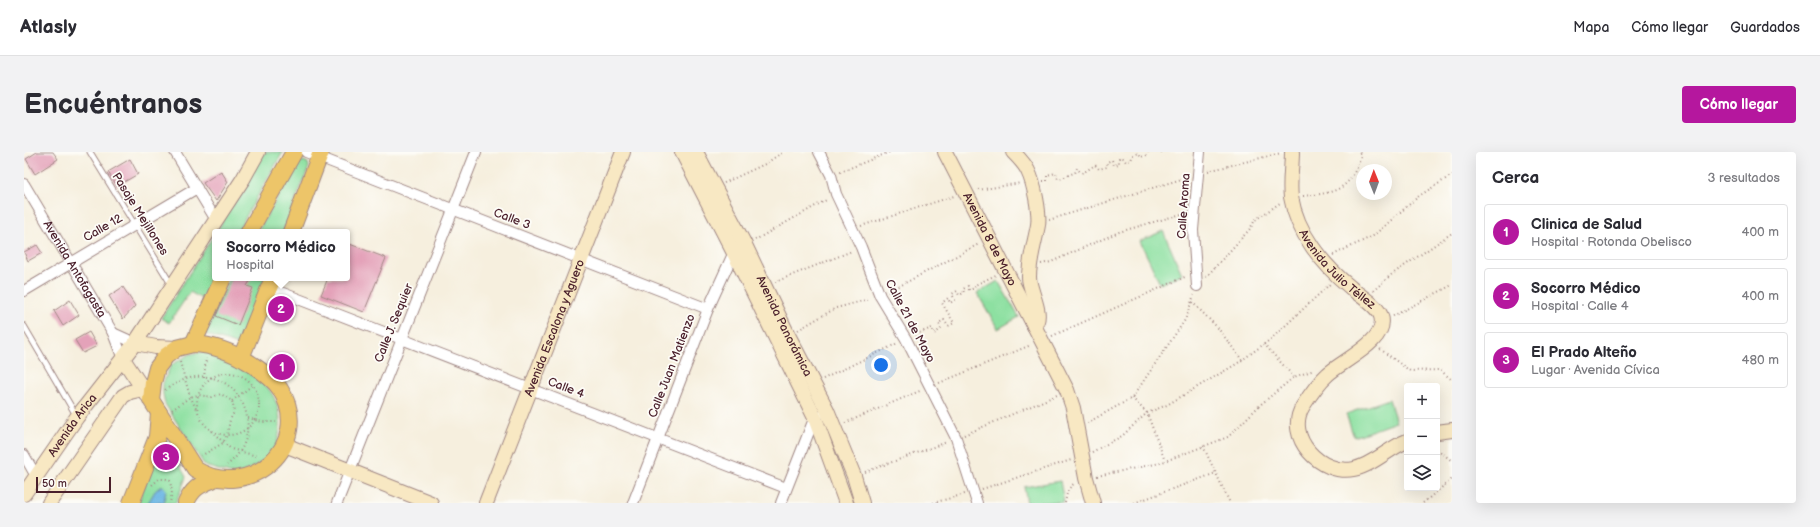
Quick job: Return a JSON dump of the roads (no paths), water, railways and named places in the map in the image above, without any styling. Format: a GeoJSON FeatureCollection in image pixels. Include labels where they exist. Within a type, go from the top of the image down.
{"type":"FeatureCollection","features":[{"type":"Feature","properties":{"kind":"main road"},"geometry":{"type":"LineString","coordinates":[[250,229],[294,152]]}},
{"type":"Feature","properties":{"kind":"main road"},"geometry":{"type":"LineString","coordinates":[[292,229],[315,154]]}},
{"type":"Feature","properties":{"kind":"main road"},"geometry":{"type":"LineString","coordinates":[[131,503],[157,437],[156,403],[152,383],[157,368],[166,356],[178,355],[193,344],[222,281]]}},
{"type":"Feature","properties":{"kind":"main road"},"geometry":{"type":"LineString","coordinates":[[241,358],[272,283]]}},
{"type":"Feature","properties":{"kind":"main road"},"geometry":{"type":"LineString","coordinates":[[156,403],[195,469],[204,477],[224,483],[240,483],[258,478],[271,468],[281,455],[289,432],[289,421],[287,404],[280,388],[267,375],[226,350],[210,345],[193,344]]}},
{"type":"Feature","properties":{"kind":"main road"},"geometry":{"type":"LineString","coordinates":[[186,503],[190,493],[197,486],[212,480]]}},
{"type":"Feature","properties":{"kind":"street"},"geometry":{"type":"LineString","coordinates":[[175,152],[216,220]]}},
{"type":"Feature","properties":{"kind":"street","name":"Avenida Arica"},"geometry":{"type":"LineString","coordinates":[[24,494],[78,417],[134,343],[243,179],[258,152]]}},
{"type":"Feature","properties":{"kind":"street","name":"Calle J. Sequier"},"geometry":{"type":"LineString","coordinates":[[337,503],[476,152]]}},
{"type":"Feature","properties":{"kind":"street","name":"Avenida Escalona y Aguero"},"geometry":{"type":"LineString","coordinates":[[486,503],[623,152]]}},
{"type":"Feature","properties":{"kind":"street","name":"Avenida Panorámica"},"geometry":{"type":"LineString","coordinates":[[682,152],[764,286],[835,427],[862,503]]}},
{"type":"Feature","properties":{"kind":"street","name":"Avenida Panorámica"},"geometry":{"type":"LineString","coordinates":[[696,152],[714,187],[815,418],[846,503]]}},
{"type":"Feature","properties":{"kind":"street","name":"Calle 21 de Mayo"},"geometry":{"type":"LineString","coordinates":[[819,152],[831,175],[836,194],[861,247],[880,296],[906,339],[956,438],[977,503]]}},
{"type":"Feature","properties":{"kind":"street","name":"Avenida 8 de Mayo"},"geometry":{"type":"LineString","coordinates":[[945,152],[1034,326],[1043,340],[1067,390],[1073,408],[1081,457],[1093,503]]}},
{"type":"Feature","properties":{"kind":"street"},"geometry":{"type":"LineString","coordinates":[[1014,152],[1026,167],[1032,182],[1038,223],[1030,265],[1030,287],[1037,306],[1038,314],[1038,321],[1034,326]]}},
{"type":"Feature","properties":{"kind":"street","name":"Calle Aroma"},"geometry":{"type":"LineString","coordinates":[[1197,286],[1193,230],[1200,152]]}},
{"type":"Feature","properties":{"kind":"street","name":"Avenida Julio Téllez"},"geometry":{"type":"LineString","coordinates":[[1292,152],[1291,197],[1298,223],[1307,239],[1323,260],[1350,288],[1364,298],[1379,312],[1381,321],[1380,329],[1371,343],[1338,365],[1326,376],[1302,408],[1298,420],[1297,430],[1301,442],[1318,460],[1339,470],[1359,468],[1404,443]]}},
{"type":"Feature","properties":{"kind":"street","name":"Calle 3"},"geometry":{"type":"LineString","coordinates":[[315,154],[453,210],[708,309]]}},
{"type":"Feature","properties":{"kind":"street","name":"Avenida Antofagasta"},"geometry":{"type":"LineString","coordinates":[[24,184],[113,333],[123,359],[156,403]]}},
{"type":"Feature","properties":{"kind":"street","name":"Calle 12"},"geometry":{"type":"LineString","coordinates":[[24,291],[70,262],[196,188]]}},
{"type":"Feature","properties":{"kind":"street","name":"Calle Juan Matienzo"},"geometry":{"type":"LineString","coordinates":[[633,503],[708,309],[740,249]]}},
{"type":"Feature","properties":{"kind":"street","name":"Calle 4"},"geometry":{"type":"LineString","coordinates":[[272,283],[402,338],[786,488]]}},
{"type":"Feature","properties":{"kind":"street"},"geometry":{"type":"LineString","coordinates":[[113,333],[134,343],[178,355]]}},
{"type":"Feature","properties":{"kind":"street","name":"Avenida Arica"},"geometry":{"type":"LineString","coordinates":[[49,503],[123,396],[130,392],[156,403]]}},
{"type":"Feature","properties":{"kind":"street"},"geometry":{"type":"LineString","coordinates":[[780,503],[815,418],[827,410]]}},
{"type":"Feature","properties":{"kind":"street"},"geometry":{"type":"LineString","coordinates":[[1440,432],[1452,430]]}},
{"type":"Feature","properties":{"kind":"street"},"geometry":{"type":"LineString","coordinates":[[285,444],[431,503]]}},
{"type":"Feature","properties":{"kind":"street"},"geometry":{"type":"LineString","coordinates":[[24,455],[36,476]]}},
{"type":"Feature","properties":{"kind":"lane","name":"Pasaje Mejillones"},"geometry":{"type":"LineString","coordinates":[[90,152],[172,286]]}},
{"type":"Feature","properties":{"kind":"lane"},"geometry":{"type":"LineString","coordinates":[[24,326],[78,417]]}},
{"type":"Feature","properties":{"kind":"water"},"geometry":{"type":"Polygon","coordinates":[[[163,486],[166,490],[164,503],[148,503],[155,491],[163,486]]]}},
{"type":"Feature","properties":{"kind":"place","name":"Socorro Médico"},"geometry":{"type":"Point","coordinates":[281,309]}},
{"type":"Feature","properties":{"kind":"place","name":"Clinica de Salud"},"geometry":{"type":"Point","coordinates":[282,367]}},
{"type":"Feature","properties":{"kind":"place","name":"El Prado Alteño"},"geometry":{"type":"Point","coordinates":[166,457]}}]}
